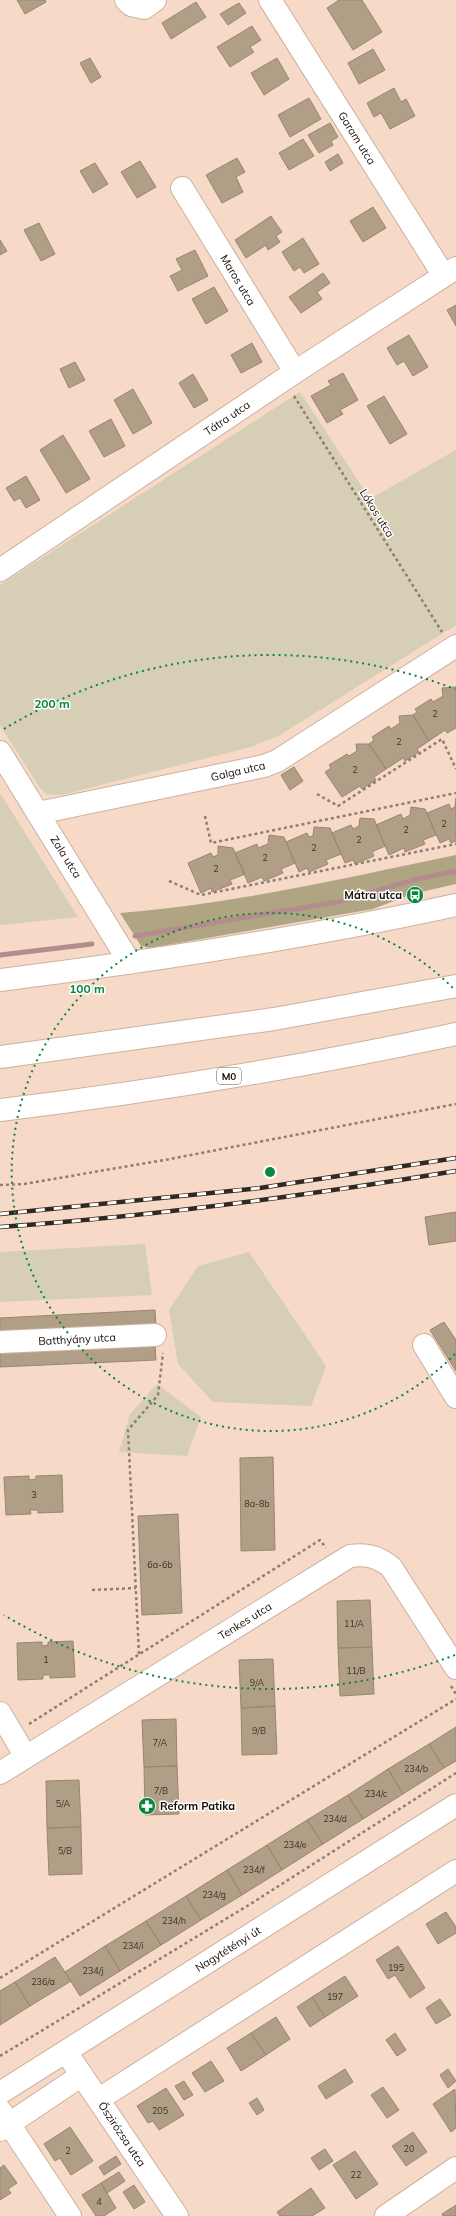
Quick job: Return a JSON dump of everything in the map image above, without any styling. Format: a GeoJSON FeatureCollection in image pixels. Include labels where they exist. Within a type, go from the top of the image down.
{"type":"FeatureCollection","features":[{"type":"Feature","properties":{"kind":"main road"},"geometry":{"type":"LineString","coordinates":[[126,0],[131,6],[144,8],[155,0]]}},
{"type":"Feature","properties":{"kind":"main road","name":"Garam utca"},"geometry":{"type":"LineString","coordinates":[[270,0],[450,272]]}},
{"type":"Feature","properties":{"kind":"main road","name":"Maros utca"},"geometry":{"type":"LineString","coordinates":[[182,188],[289,376]]}},
{"type":"Feature","properties":{"kind":"main road","name":"Tátra utca"},"geometry":{"type":"LineString","coordinates":[[0,570],[289,376],[450,272]]}},
{"type":"Feature","properties":{"kind":"main road","name":"Galga utca"},"geometry":{"type":"LineString","coordinates":[[38,812],[264,766],[277,761],[454,647]]}},
{"type":"Feature","properties":{"kind":"main road","name":"Zala utca"},"geometry":{"type":"LineString","coordinates":[[0,752],[130,963]]}},
{"type":"Feature","properties":{"kind":"main road"},"geometry":{"type":"LineString","coordinates":[[0,980],[130,963],[313,932],[456,904]]}},
{"type":"Feature","properties":{"kind":"main road"},"geometry":{"type":"LineString","coordinates":[[0,1056],[274,1019],[456,986]]}},
{"type":"Feature","properties":{"kind":"main road","name":"M0"},"geometry":{"type":"LineString","coordinates":[[0,1110],[139,1091],[399,1046],[456,1034]]}},
{"type":"Feature","properties":{"kind":"main road","name":"Batthyány utca"},"geometry":{"type":"LineString","coordinates":[[0,1342],[155,1335]]}},
{"type":"Feature","properties":{"kind":"main road"},"geometry":{"type":"LineString","coordinates":[[424,1345],[456,1397]]}},
{"type":"Feature","properties":{"kind":"main road","name":"Tenkes utca"},"geometry":{"type":"LineString","coordinates":[[0,1773],[350,1556],[365,1554],[378,1558],[391,1567],[452,1674]]}},
{"type":"Feature","properties":{"kind":"main road"},"geometry":{"type":"LineString","coordinates":[[0,1713],[26,1756]]}},
{"type":"Feature","properties":{"kind":"main road","name":"Nagytétényi út"},"geometry":{"type":"LineString","coordinates":[[0,2093],[456,1805]]}},
{"type":"Feature","properties":{"kind":"main road"},"geometry":{"type":"LineString","coordinates":[[99,2099],[456,1871]]}},
{"type":"Feature","properties":{"kind":"main road","name":"Őszirózsa utca"},"geometry":{"type":"LineString","coordinates":[[66,2052],[177,2216]]}},
{"type":"Feature","properties":{"kind":"main road"},"geometry":{"type":"LineString","coordinates":[[70,2216],[3,2121],[82,2076]]}},
{"type":"Feature","properties":{"kind":"main road"},"geometry":{"type":"LineString","coordinates":[[386,2216],[456,2168]]}},
{"type":"Feature","properties":{"kind":"path","name":"Lókos utca"},"geometry":{"type":"LineString","coordinates":[[289,376],[454,647]]}},
{"type":"Feature","properties":{"kind":"path"},"geometry":{"type":"LineString","coordinates":[[317,794],[338,806],[442,739],[456,769]]}},
{"type":"Feature","properties":{"kind":"path"},"geometry":{"type":"LineString","coordinates":[[205,816],[211,843],[456,793]]}},
{"type":"Feature","properties":{"kind":"path"},"geometry":{"type":"LineString","coordinates":[[169,881],[201,895],[456,844]]}},
{"type":"Feature","properties":{"kind":"path"},"geometry":{"type":"LineString","coordinates":[[0,1185],[24,1184],[162,1160],[456,1104]]}},
{"type":"Feature","properties":{"kind":"path"},"geometry":{"type":"LineString","coordinates":[[139,1654],[128,1430],[158,1395],[163,1356],[162,1335],[155,1335]]}},
{"type":"Feature","properties":{"kind":"path"},"geometry":{"type":"LineString","coordinates":[[13,1734],[320,1540],[336,1564]]}},
{"type":"Feature","properties":{"kind":"path"},"geometry":{"type":"LineString","coordinates":[[92,1590],[136,1588]]}},
{"type":"Feature","properties":{"kind":"path"},"geometry":{"type":"LineString","coordinates":[[452,1674],[456,1694]]}},
{"type":"Feature","properties":{"kind":"path"},"geometry":{"type":"LineString","coordinates":[[0,1978],[456,1699]]}},
{"type":"Feature","properties":{"kind":"path"},"geometry":{"type":"LineString","coordinates":[[0,2056],[252,1903],[456,1773]]}},
{"type":"Feature","properties":{"kind":"shaded area"},"geometry":{"type":"Polygon","coordinates":[[[300,392],[370,499],[456,450],[456,625],[280,735],[251,747],[61,795],[46,794],[40,788],[0,725],[0,585],[300,392]]]}},
{"type":"Feature","properties":{"kind":"shaded area"},"geometry":{"type":"Polygon","coordinates":[[[0,793],[78,917],[0,925],[0,793]]]}},
{"type":"Feature","properties":{"kind":"shaded area"},"geometry":{"type":"Polygon","coordinates":[[[456,855],[456,884],[412,894],[373,909],[150,948],[141,946],[120,913],[163,909],[247,897],[456,855]]]}},
{"type":"Feature","properties":{"kind":"shaded area"},"geometry":{"type":"Polygon","coordinates":[[[145,1244],[152,1295],[0,1302],[0,1252],[145,1244]]]}},
{"type":"Feature","properties":{"kind":"shaded area"},"geometry":{"type":"Polygon","coordinates":[[[249,1252],[326,1366],[311,1406],[213,1402],[178,1364],[169,1310],[198,1266],[249,1252]]]}},
{"type":"Feature","properties":{"kind":"shaded area"},"geometry":{"type":"Polygon","coordinates":[[[157,1384],[201,1417],[187,1456],[119,1452],[130,1414],[157,1384]]]}},
{"type":"Feature","properties":{"kind":"building"},"geometry":{"type":"Polygon","coordinates":[[[17,0],[45,0],[46,2],[25,14],[17,0]]]}},
{"type":"Feature","properties":{"kind":"building"},"geometry":{"type":"Polygon","coordinates":[[[339,0],[362,0],[382,32],[353,50],[327,8],[339,0]]]}},
{"type":"Feature","properties":{"kind":"building"},"geometry":{"type":"Polygon","coordinates":[[[196,2],[206,17],[171,39],[162,23],[196,2]]]}},
{"type":"Feature","properties":{"kind":"building"},"geometry":{"type":"Polygon","coordinates":[[[239,3],[246,13],[228,25],[220,14],[239,3]]]}},
{"type":"Feature","properties":{"kind":"building"},"geometry":{"type":"Polygon","coordinates":[[[252,26],[261,40],[250,47],[254,52],[230,67],[217,47],[252,26]]]}},
{"type":"Feature","properties":{"kind":"building"},"geometry":{"type":"Polygon","coordinates":[[[373,49],[385,70],[359,84],[348,63],[373,49]]]}},
{"type":"Feature","properties":{"kind":"building"},"geometry":{"type":"Polygon","coordinates":[[[90,58],[101,77],[91,83],[80,63],[90,58]]]}},
{"type":"Feature","properties":{"kind":"building"},"geometry":{"type":"Polygon","coordinates":[[[277,58],[289,79],[264,95],[251,73],[277,58]]]}},
{"type":"Feature","properties":{"kind":"building"},"geometry":{"type":"Polygon","coordinates":[[[394,88],[401,102],[406,99],[415,116],[390,129],[381,113],[374,117],[367,103],[394,88]]]}},
{"type":"Feature","properties":{"kind":"building"},"geometry":{"type":"Polygon","coordinates":[[[309,98],[321,119],[290,137],[278,115],[309,98]]]}},
{"type":"Feature","properties":{"kind":"building"},"geometry":{"type":"Polygon","coordinates":[[[330,123],[338,137],[331,141],[333,145],[319,153],[308,135],[330,123]]]}},
{"type":"Feature","properties":{"kind":"building"},"geometry":{"type":"Polygon","coordinates":[[[303,139],[314,156],[289,170],[279,153],[303,139]]]}},
{"type":"Feature","properties":{"kind":"building"},"geometry":{"type":"Polygon","coordinates":[[[338,154],[343,163],[330,171],[325,162],[338,154]]]}},
{"type":"Feature","properties":{"kind":"building"},"geometry":{"type":"Polygon","coordinates":[[[237,158],[245,172],[236,177],[243,192],[222,203],[206,175],[237,158]]]}},
{"type":"Feature","properties":{"kind":"building"},"geometry":{"type":"Polygon","coordinates":[[[140,161],[156,187],[137,198],[121,172],[140,161]]]}},
{"type":"Feature","properties":{"kind":"building"},"geometry":{"type":"Polygon","coordinates":[[[95,163],[108,184],[93,193],[80,171],[95,163]]]}},
{"type":"Feature","properties":{"kind":"building"},"geometry":{"type":"Polygon","coordinates":[[[373,207],[386,228],[363,242],[350,221],[373,207]]]}},
{"type":"Feature","properties":{"kind":"building"},"geometry":{"type":"Polygon","coordinates":[[[271,216],[282,232],[276,236],[280,242],[268,250],[266,245],[246,258],[235,240],[271,216]]]}},
{"type":"Feature","properties":{"kind":"building"},"geometry":{"type":"Polygon","coordinates":[[[39,223],[55,254],[41,261],[24,230],[39,223]]]}},
{"type":"Feature","properties":{"kind":"building"},"geometry":{"type":"Polygon","coordinates":[[[303,238],[319,264],[304,273],[300,267],[294,271],[282,252],[303,238]]]}},
{"type":"Feature","properties":{"kind":"building"},"geometry":{"type":"Polygon","coordinates":[[[0,240],[7,251],[0,255],[0,240]]]}},
{"type":"Feature","properties":{"kind":"building"},"geometry":{"type":"Polygon","coordinates":[[[195,250],[208,276],[178,291],[170,276],[182,270],[176,259],[195,250]]]}},
{"type":"Feature","properties":{"kind":"building"},"geometry":{"type":"Polygon","coordinates":[[[323,273],[330,283],[317,292],[322,299],[301,313],[289,297],[323,273]]]}},
{"type":"Feature","properties":{"kind":"building"},"geometry":{"type":"Polygon","coordinates":[[[214,287],[228,311],[206,324],[192,299],[214,287]]]}},
{"type":"Feature","properties":{"kind":"building"},"geometry":{"type":"Polygon","coordinates":[[[456,305],[456,326],[447,310],[456,305]]]}},
{"type":"Feature","properties":{"kind":"building"},"geometry":{"type":"Polygon","coordinates":[[[409,335],[428,367],[413,376],[404,361],[397,365],[387,348],[409,335]]]}},
{"type":"Feature","properties":{"kind":"building"},"geometry":{"type":"Polygon","coordinates":[[[252,343],[262,362],[241,373],[231,355],[252,343]]]}},
{"type":"Feature","properties":{"kind":"building"},"geometry":{"type":"Polygon","coordinates":[[[75,362],[85,380],[69,388],[60,369],[75,362]]]}},
{"type":"Feature","properties":{"kind":"building"},"geometry":{"type":"Polygon","coordinates":[[[343,373],[358,400],[340,410],[343,414],[327,423],[311,396],[331,385],[328,381],[343,373]]]}},
{"type":"Feature","properties":{"kind":"building"},"geometry":{"type":"Polygon","coordinates":[[[193,374],[208,400],[194,408],[179,383],[193,374]]]}},
{"type":"Feature","properties":{"kind":"building"},"geometry":{"type":"Polygon","coordinates":[[[133,389],[152,423],[133,434],[114,400],[133,389]]]}},
{"type":"Feature","properties":{"kind":"building"},"geometry":{"type":"Polygon","coordinates":[[[384,396],[407,434],[390,444],[367,406],[384,396]]]}},
{"type":"Feature","properties":{"kind":"building"},"geometry":{"type":"Polygon","coordinates":[[[111,419],[125,446],[104,457],[89,431],[111,419]]]}},
{"type":"Feature","properties":{"kind":"building"},"geometry":{"type":"Polygon","coordinates":[[[63,435],[90,479],[66,493],[40,450],[63,435]]]}},
{"type":"Feature","properties":{"kind":"building"},"geometry":{"type":"Polygon","coordinates":[[[26,476],[40,500],[26,508],[20,498],[14,501],[6,488],[26,476]]]}},
{"type":"Feature","properties":{"kind":"building"},"geometry":{"type":"Polygon","coordinates":[[[456,687],[456,728],[447,733],[445,730],[429,741],[413,715],[417,712],[415,709],[431,699],[433,702],[443,696],[442,688],[456,687]]]}},
{"type":"Feature","properties":{"kind":"building"},"geometry":{"type":"Polygon","coordinates":[[[413,715],[429,741],[417,749],[419,752],[405,761],[403,758],[386,769],[369,744],[374,740],[372,737],[389,726],[391,729],[400,723],[399,716],[413,715]]]}},
{"type":"Feature","properties":{"kind":"building"},"geometry":{"type":"Polygon","coordinates":[[[356,744],[369,744],[386,769],[374,777],[376,780],[362,789],[360,786],[342,797],[325,772],[331,768],[329,765],[347,754],[349,756],[357,751],[356,744]]]}},
{"type":"Feature","properties":{"kind":"building"},"geometry":{"type":"Polygon","coordinates":[[[294,767],[303,781],[290,790],[281,775],[294,767]]]}},
{"type":"Feature","properties":{"kind":"building"},"geometry":{"type":"Polygon","coordinates":[[[456,798],[456,841],[451,843],[449,839],[440,843],[427,813],[449,804],[451,809],[455,807],[456,798]]]}},
{"type":"Feature","properties":{"kind":"building"},"geometry":{"type":"Polygon","coordinates":[[[411,807],[425,809],[436,835],[423,840],[425,844],[405,852],[404,848],[389,855],[376,825],[401,814],[403,819],[410,815],[411,807]]]}},
{"type":"Feature","properties":{"kind":"building"},"geometry":{"type":"Polygon","coordinates":[[[360,818],[374,819],[385,846],[372,852],[374,856],[355,864],[353,860],[345,863],[332,833],[351,825],[353,829],[359,826],[360,818]]]}},
{"type":"Feature","properties":{"kind":"building"},"geometry":{"type":"Polygon","coordinates":[[[314,827],[330,828],[341,854],[326,860],[328,864],[309,872],[307,868],[299,872],[286,842],[307,833],[309,837],[313,836],[314,827]]]}},
{"type":"Feature","properties":{"kind":"building"},"geometry":{"type":"Polygon","coordinates":[[[269,835],[284,837],[295,863],[281,869],[283,873],[264,881],[262,877],[248,883],[235,853],[257,844],[258,848],[268,844],[269,835]]]}},
{"type":"Feature","properties":{"kind":"building"},"geometry":{"type":"Polygon","coordinates":[[[218,846],[233,848],[245,874],[230,880],[232,884],[212,892],[211,888],[201,893],[188,863],[211,853],[213,857],[218,855],[218,846]]]}},
{"type":"Feature","properties":{"kind":"building"},"geometry":{"type":"Polygon","coordinates":[[[456,1212],[456,1241],[429,1245],[425,1217],[456,1212]]]}},
{"type":"Feature","properties":{"kind":"building"},"geometry":{"type":"Polygon","coordinates":[[[155,1310],[156,1326],[0,1333],[0,1318],[155,1310]]]}},
{"type":"Feature","properties":{"kind":"building"},"geometry":{"type":"Polygon","coordinates":[[[444,1322],[456,1340],[456,1371],[430,1330],[444,1322]]]}},
{"type":"Feature","properties":{"kind":"building"},"geometry":{"type":"Polygon","coordinates":[[[155,1345],[156,1360],[0,1367],[0,1352],[155,1345]]]}},
{"type":"Feature","properties":{"kind":"building"},"geometry":{"type":"Polygon","coordinates":[[[273,1457],[275,1550],[241,1551],[240,1458],[273,1457]]]}},
{"type":"Feature","properties":{"kind":"building"},"geometry":{"type":"Polygon","coordinates":[[[62,1475],[63,1512],[38,1513],[38,1510],[30,1510],[31,1514],[6,1515],[4,1477],[29,1476],[29,1480],[36,1479],[36,1476],[62,1475]]]}},
{"type":"Feature","properties":{"kind":"building"},"geometry":{"type":"Polygon","coordinates":[[[178,1514],[182,1613],[142,1615],[138,1516],[178,1514]]]}},
{"type":"Feature","properties":{"kind":"building"},"geometry":{"type":"Polygon","coordinates":[[[370,1600],[372,1647],[338,1648],[337,1601],[370,1600]]]}},
{"type":"Feature","properties":{"kind":"building"},"geometry":{"type":"Polygon","coordinates":[[[73,1641],[75,1677],[50,1678],[50,1675],[43,1675],[43,1679],[18,1680],[17,1643],[42,1642],[42,1646],[48,1645],[48,1642],[73,1641]]]}},
{"type":"Feature","properties":{"kind":"building"},"geometry":{"type":"Polygon","coordinates":[[[372,1647],[374,1694],[340,1696],[338,1648],[372,1647]]]}},
{"type":"Feature","properties":{"kind":"building"},"geometry":{"type":"Polygon","coordinates":[[[273,1659],[275,1706],[241,1708],[239,1660],[273,1659]]]}},
{"type":"Feature","properties":{"kind":"building"},"geometry":{"type":"Polygon","coordinates":[[[275,1706],[277,1754],[242,1755],[241,1708],[275,1706]]]}},
{"type":"Feature","properties":{"kind":"building"},"geometry":{"type":"Polygon","coordinates":[[[176,1719],[177,1766],[144,1767],[142,1720],[176,1719]]]}},
{"type":"Feature","properties":{"kind":"building"},"geometry":{"type":"Polygon","coordinates":[[[456,1727],[456,1761],[444,1768],[429,1744],[456,1727]]]}},
{"type":"Feature","properties":{"kind":"building"},"geometry":{"type":"Polygon","coordinates":[[[429,1744],[444,1768],[403,1794],[388,1769],[429,1744]]]}},
{"type":"Feature","properties":{"kind":"building"},"geometry":{"type":"Polygon","coordinates":[[[177,1766],[179,1814],[145,1815],[144,1767],[177,1766]]]}},
{"type":"Feature","properties":{"kind":"building"},"geometry":{"type":"Polygon","coordinates":[[[388,1769],[403,1794],[363,1819],[348,1795],[388,1769]]]}},
{"type":"Feature","properties":{"kind":"building"},"geometry":{"type":"Polygon","coordinates":[[[79,1780],[81,1827],[47,1828],[46,1781],[79,1780]]]}},
{"type":"Feature","properties":{"kind":"building"},"geometry":{"type":"Polygon","coordinates":[[[348,1795],[363,1819],[323,1844],[307,1820],[348,1795]]]}},
{"type":"Feature","properties":{"kind":"building"},"geometry":{"type":"Polygon","coordinates":[[[307,1820],[323,1844],[282,1870],[267,1845],[307,1820]]]}},
{"type":"Feature","properties":{"kind":"building"},"geometry":{"type":"Polygon","coordinates":[[[81,1827],[82,1874],[49,1875],[47,1828],[81,1827]]]}},
{"type":"Feature","properties":{"kind":"building"},"geometry":{"type":"Polygon","coordinates":[[[267,1845],[282,1870],[242,1895],[227,1870],[267,1845]]]}},
{"type":"Feature","properties":{"kind":"building"},"geometry":{"type":"Polygon","coordinates":[[[227,1870],[242,1895],[201,1920],[186,1896],[227,1870]]]}},
{"type":"Feature","properties":{"kind":"building"},"geometry":{"type":"Polygon","coordinates":[[[186,1896],[201,1920],[161,1945],[146,1921],[186,1896]]]}},
{"type":"Feature","properties":{"kind":"building"},"geometry":{"type":"Polygon","coordinates":[[[446,1912],[456,1927],[456,1933],[438,1944],[426,1924],[446,1912]]]}},
{"type":"Feature","properties":{"kind":"building"},"geometry":{"type":"Polygon","coordinates":[[[146,1921],[161,1945],[120,1971],[105,1946],[146,1921]]]}},
{"type":"Feature","properties":{"kind":"building"},"geometry":{"type":"Polygon","coordinates":[[[105,1946],[120,1971],[80,1996],[65,1972],[105,1946]]]}},
{"type":"Feature","properties":{"kind":"building"},"geometry":{"type":"Polygon","coordinates":[[[398,1946],[425,1988],[410,1998],[395,1975],[388,1979],[376,1960],[398,1946]]]}},
{"type":"Feature","properties":{"kind":"building"},"geometry":{"type":"Polygon","coordinates":[[[55,1957],[71,1981],[30,2006],[15,1982],[55,1957]]]}},
{"type":"Feature","properties":{"kind":"building"},"geometry":{"type":"Polygon","coordinates":[[[345,1976],[358,1996],[325,2017],[312,1997],[345,1976]]]}},
{"type":"Feature","properties":{"kind":"building"},"geometry":{"type":"Polygon","coordinates":[[[15,1982],[30,2006],[0,2025],[0,1991],[15,1982]]]}},
{"type":"Feature","properties":{"kind":"building"},"geometry":{"type":"Polygon","coordinates":[[[312,1997],[325,2017],[310,2027],[297,2007],[312,1997]]]}},
{"type":"Feature","properties":{"kind":"building"},"geometry":{"type":"Polygon","coordinates":[[[440,1999],[451,2015],[436,2024],[426,2008],[440,1999]]]}},
{"type":"Feature","properties":{"kind":"building"},"geometry":{"type":"Polygon","coordinates":[[[276,2017],[290,2039],[266,2055],[251,2033],[276,2017]]]}},
{"type":"Feature","properties":{"kind":"building"},"geometry":{"type":"Polygon","coordinates":[[[251,2033],[266,2055],[241,2071],[227,2048],[251,2033]]]}},
{"type":"Feature","properties":{"kind":"building"},"geometry":{"type":"Polygon","coordinates":[[[395,2033],[406,2050],[397,2056],[386,2040],[395,2033]]]}},
{"type":"Feature","properties":{"kind":"building"},"geometry":{"type":"Polygon","coordinates":[[[211,2061],[224,2081],[205,2092],[192,2073],[211,2061]]]}},
{"type":"Feature","properties":{"kind":"building"},"geometry":{"type":"Polygon","coordinates":[[[345,2069],[353,2082],[326,2099],[318,2086],[345,2069]]]}},
{"type":"Feature","properties":{"kind":"building"},"geometry":{"type":"Polygon","coordinates":[[[448,2069],[456,2081],[448,2088],[440,2075],[448,2069]]]}},
{"type":"Feature","properties":{"kind":"building"},"geometry":{"type":"Polygon","coordinates":[[[184,2081],[193,2095],[184,2100],[175,2086],[184,2081]]]}},
{"type":"Feature","properties":{"kind":"building"},"geometry":{"type":"Polygon","coordinates":[[[383,2087],[399,2110],[387,2118],[371,2095],[383,2087]]]}},
{"type":"Feature","properties":{"kind":"building"},"geometry":{"type":"Polygon","coordinates":[[[166,2088],[184,2115],[159,2130],[153,2121],[148,2123],[137,2106],[166,2088]]]}},
{"type":"Feature","properties":{"kind":"building"},"geometry":{"type":"Polygon","coordinates":[[[455,2089],[456,2128],[451,2132],[433,2104],[455,2089]]]}},
{"type":"Feature","properties":{"kind":"building"},"geometry":{"type":"Polygon","coordinates":[[[257,2098],[264,2110],[257,2115],[249,2103],[257,2098]]]}},
{"type":"Feature","properties":{"kind":"building"},"geometry":{"type":"Polygon","coordinates":[[[70,2127],[93,2161],[71,2175],[60,2158],[55,2161],[44,2144],[70,2127]]]}},
{"type":"Feature","properties":{"kind":"building"},"geometry":{"type":"Polygon","coordinates":[[[413,2132],[427,2152],[406,2166],[392,2146],[413,2132]]]}},
{"type":"Feature","properties":{"kind":"building"},"geometry":{"type":"Polygon","coordinates":[[[325,2149],[333,2161],[319,2170],[311,2158],[325,2149]]]}},
{"type":"Feature","properties":{"kind":"building"},"geometry":{"type":"Polygon","coordinates":[[[355,2151],[378,2184],[356,2199],[333,2165],[355,2151]]]}},
{"type":"Feature","properties":{"kind":"building"},"geometry":{"type":"Polygon","coordinates":[[[116,2156],[121,2164],[104,2175],[99,2167],[116,2156]]]}},
{"type":"Feature","properties":{"kind":"building"},"geometry":{"type":"Polygon","coordinates":[[[4,2165],[17,2183],[8,2189],[11,2193],[0,2200],[0,2168],[4,2165]]]}},
{"type":"Feature","properties":{"kind":"building"},"geometry":{"type":"Polygon","coordinates":[[[119,2172],[125,2181],[107,2193],[101,2183],[119,2172]]]}},
{"type":"Feature","properties":{"kind":"building"},"geometry":{"type":"Polygon","coordinates":[[[101,2183],[116,2208],[104,2216],[96,2216],[82,2195],[101,2183]]]}},
{"type":"Feature","properties":{"kind":"building"},"geometry":{"type":"Polygon","coordinates":[[[134,2185],[145,2202],[134,2209],[123,2192],[134,2185]]]}},
{"type":"Feature","properties":{"kind":"building"},"geometry":{"type":"Polygon","coordinates":[[[311,2188],[325,2208],[312,2216],[280,2216],[277,2212],[311,2188]]]}},
{"type":"Feature","properties":{"kind":"building"},"geometry":{"type":"Polygon","coordinates":[[[456,2205],[456,2216],[443,2216],[442,2214],[456,2205]]]}},
{"type":"Feature","properties":{"kind":"waterway"},"geometry":{"type":"LineString","coordinates":[[135,936],[338,902],[417,879],[456,871]]}},
{"type":"Feature","properties":{"kind":"waterway"},"geometry":{"type":"LineString","coordinates":[[0,955],[92,944]]}},
{"type":"Feature","properties":{"kind":"railway"},"geometry":{"type":"LineString","coordinates":[[0,1214],[260,1188],[456,1158]]}},
{"type":"Feature","properties":{"kind":"railway"},"geometry":{"type":"LineString","coordinates":[[0,1227],[172,1211],[343,1189],[456,1171]]}},
{"type":"Feature","properties":{"kind":"place","name":"Mátra utca"},"geometry":{"type":"Point","coordinates":[415,895]}},
{"type":"Feature","properties":{"kind":"place","name":"Reform Patika"},"geometry":{"type":"Point","coordinates":[147,1806]}}]}
